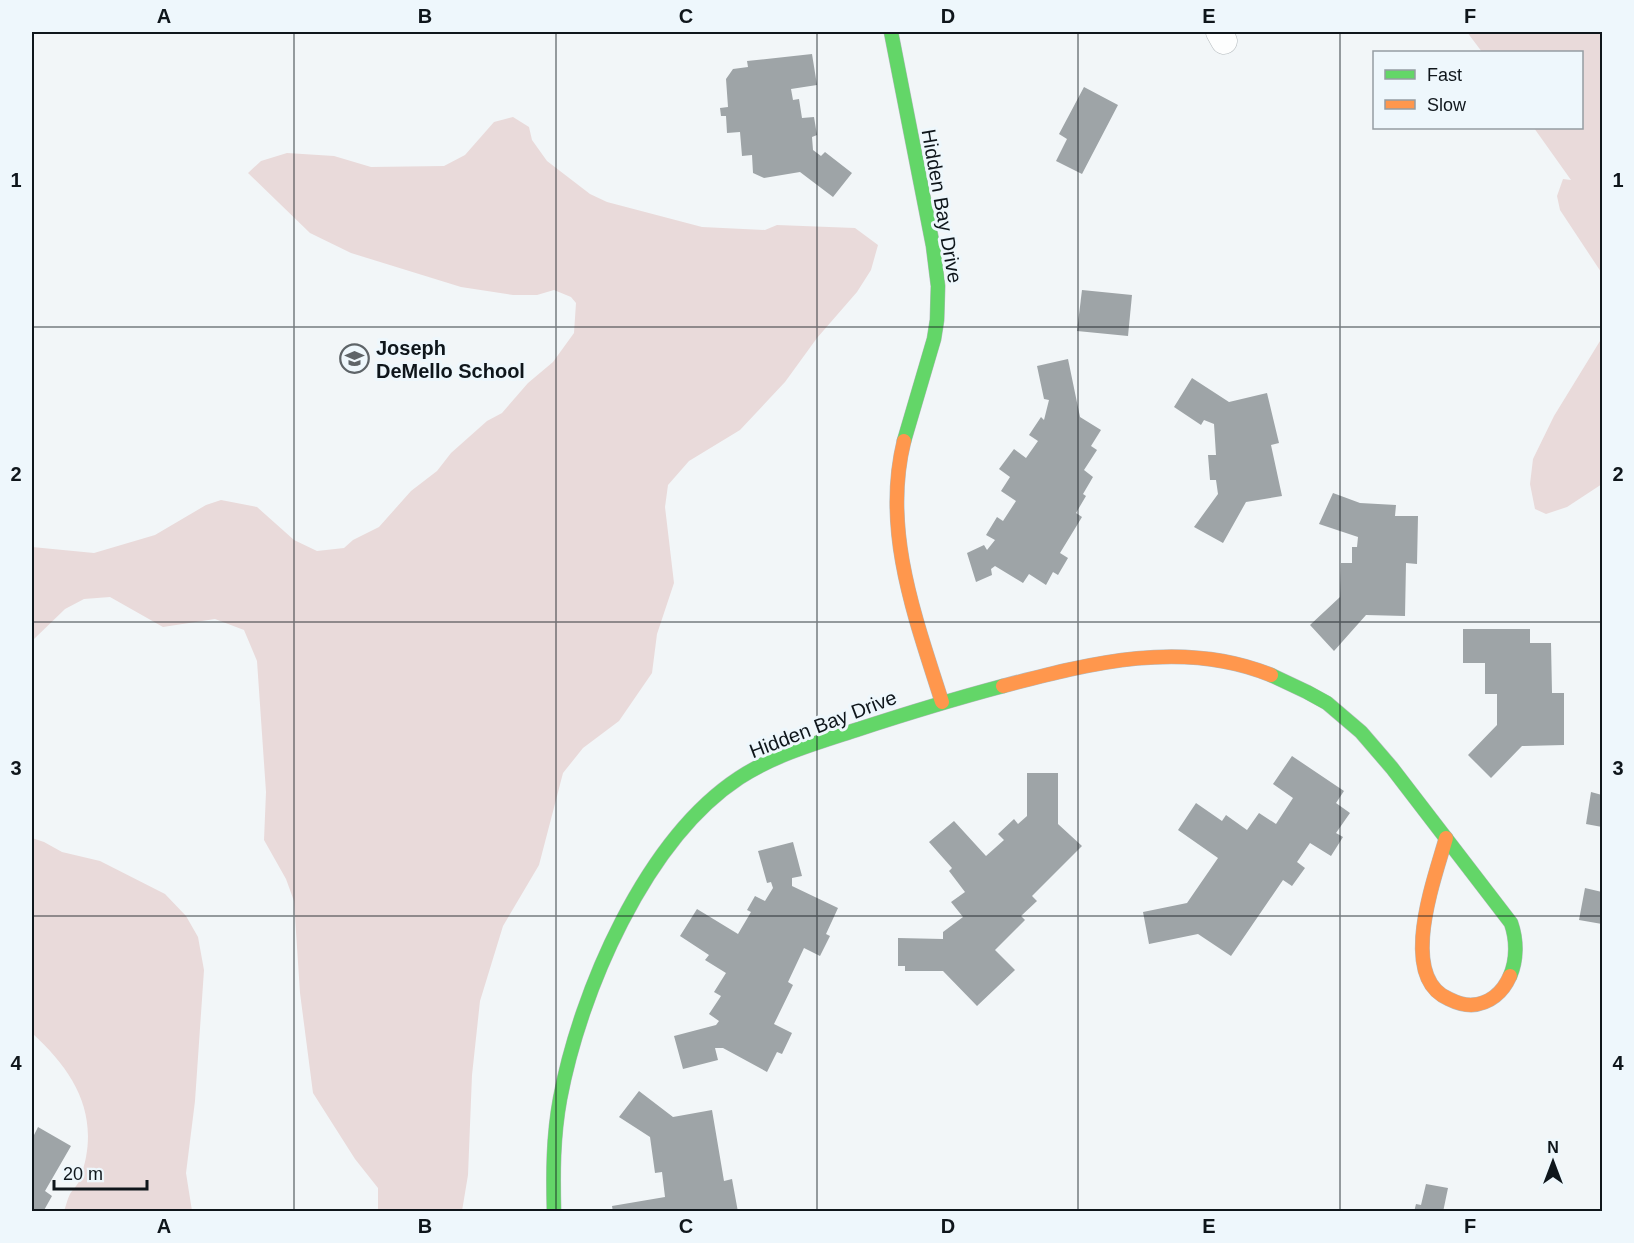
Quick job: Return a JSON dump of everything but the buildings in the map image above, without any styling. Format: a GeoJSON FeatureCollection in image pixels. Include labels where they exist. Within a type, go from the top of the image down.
{"type":"FeatureCollection","features":[{"type":"Feature","properties":{"kind":"street","name":"Hidden Bay Drive"},"geometry":{"type":"LineString","coordinates":[[891,32],[929,228],[938,300],[931,348],[901,454],[897,509],[900,544],[910,598],[942,702]]}},
{"type":"Feature","properties":{"kind":"street","name":"Hidden Bay Drive"},"geometry":{"type":"LineString","coordinates":[[554,1212],[552,1154],[565,1072],[594,983],[613,940],[641,887],[688,823],[711,800],[735,780],[808,746],[942,702],[1078,667],[1123,659],[1192,656],[1215,658],[1255,669],[1299,688],[1343,716],[1389,764],[1446,838],[1512,925],[1515,956],[1513,971],[1498,994],[1488,1002],[1478,1005],[1455,1003],[1443,997],[1429,982],[1422,966],[1422,942],[1426,914],[1446,838]]}},
{"type":"Feature","properties":{"kind":"shaded area"},"geometry":{"type":"Polygon","coordinates":[[[1467,32],[1602,32],[1602,279],[1601,272],[1560,210],[1557,196],[1563,179],[1571,180],[1535,129],[1583,129],[1583,51],[1481,51],[1467,32]]]}},
{"type":"Feature","properties":{"kind":"shaded area"},"geometry":{"type":"Polygon","coordinates":[[[513,117],[529,127],[532,140],[547,161],[590,194],[607,202],[702,227],[765,230],[777,225],[855,228],[878,245],[871,270],[857,292],[817,338],[785,382],[740,430],[689,461],[668,485],[665,507],[674,583],[657,634],[652,673],[619,721],[583,748],[563,773],[539,865],[503,926],[480,1001],[472,1075],[468,1175],[462,1211],[378,1211],[378,1188],[355,1159],[313,1093],[300,993],[294,901],[286,879],[264,840],[266,792],[257,661],[244,630],[215,619],[163,627],[110,597],[84,599],[65,609],[32,641],[32,547],[94,553],[155,535],[206,505],[221,500],[257,507],[294,540],[317,551],[344,548],[353,540],[379,527],[411,491],[437,471],[451,453],[487,421],[502,413],[528,383],[553,362],[574,333],[576,303],[571,297],[554,290],[537,295],[513,295],[461,287],[351,253],[310,233],[248,173],[261,161],[287,153],[334,156],[371,167],[444,166],[465,155],[494,122],[513,117]]]}},
{"type":"Feature","properties":{"kind":"shaded area"},"geometry":{"type":"Polygon","coordinates":[[[1602,307],[1602,484],[1567,507],[1546,514],[1535,509],[1530,484],[1533,459],[1554,416],[1600,341],[1602,307]]]}},
{"type":"Feature","properties":{"kind":"shaded area"},"geometry":{"type":"Polygon","coordinates":[[[32,838],[62,852],[100,861],[165,894],[186,916],[198,937],[204,970],[195,1101],[186,1173],[192,1211],[64,1211],[70,1194],[80,1179],[86,1157],[88,1136],[81,1098],[72,1081],[48,1048],[32,1033],[32,838]]]}},
{"type":"Feature","properties":{"kind":"traffic: fast"},"geometry":{"type":"LineString","coordinates":[[891,32],[933,246],[938,286],[934,339],[904,441]]}},
{"type":"Feature","properties":{"kind":"traffic: fast"},"geometry":{"type":"LineString","coordinates":[[1271,675],[1327,703],[1361,732],[1392,768],[1511,923],[1515,950],[1510,976]]}},
{"type":"Feature","properties":{"kind":"traffic: fast"},"geometry":{"type":"LineString","coordinates":[[554,1212],[554,1156],[560,1099],[583,1012],[622,922],[646,879],[674,839],[705,805],[739,778],[766,763],[826,740],[1003,686]]}},
{"type":"Feature","properties":{"kind":"traffic: slow"},"geometry":{"type":"LineString","coordinates":[[904,441],[898,474],[899,540],[912,606],[942,702]]}},
{"type":"Feature","properties":{"kind":"traffic: slow"},"geometry":{"type":"LineString","coordinates":[[1003,686],[1103,663],[1137,658],[1204,658],[1238,664],[1271,675]]}},
{"type":"Feature","properties":{"kind":"traffic: slow"},"geometry":{"type":"LineString","coordinates":[[1446,838],[1428,901],[1424,925],[1422,949],[1425,970],[1433,987],[1449,999],[1468,1005],[1490,1000],[1504,987],[1510,976]]}},
{"type":"Feature","properties":{"kind":"place","name":"Joseph DeMello School"},"geometry":{"type":"Point","coordinates":[355,359]}}]}
